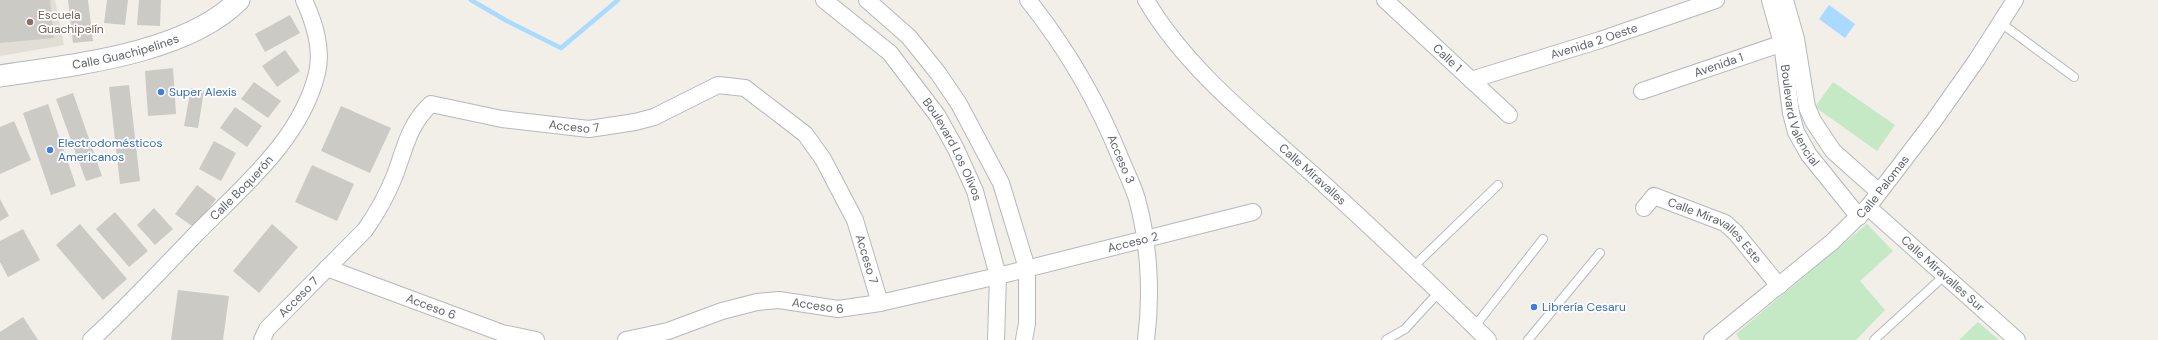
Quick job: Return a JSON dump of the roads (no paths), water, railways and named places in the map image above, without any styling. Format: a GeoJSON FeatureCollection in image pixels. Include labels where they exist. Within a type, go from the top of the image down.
{"type":"FeatureCollection","features":[{"type":"Feature","properties":{"kind":"street","name":"Calle Guachipelines"},"geometry":{"type":"LineString","coordinates":[[0,76],[123,56],[203,28],[239,0]]}},
{"type":"Feature","properties":{"kind":"street","name":"Calle Boquerón"},"geometry":{"type":"LineString","coordinates":[[90,340],[113,319],[273,155],[305,109],[318,72],[318,47],[315,25],[304,0]]}},
{"type":"Feature","properties":{"kind":"street","name":"Boulevard Los Olivos"},"geometry":{"type":"LineString","coordinates":[[824,0],[890,53],[917,86],[949,135],[1012,272],[1027,323],[1024,340]]}},
{"type":"Feature","properties":{"kind":"street","name":"Boulevard Los Olivos"},"geometry":{"type":"LineString","coordinates":[[867,0],[883,16],[909,37],[938,73],[959,104],[1001,183],[1012,272],[996,340]]}},
{"type":"Feature","properties":{"kind":"street","name":"Acceso 3"},"geometry":{"type":"LineString","coordinates":[[1028,0],[1040,16],[1095,102],[1136,198],[1145,239],[1148,271],[1146,340]]}},
{"type":"Feature","properties":{"kind":"street","name":"Calle Miravalles"},"geometry":{"type":"LineString","coordinates":[[1146,0],[1159,22],[1216,87],[1375,230],[1488,340]]}},
{"type":"Feature","properties":{"kind":"street","name":"Calle 1"},"geometry":{"type":"LineString","coordinates":[[1385,0],[1509,115]]}},
{"type":"Feature","properties":{"kind":"street","name":"Avenida 2 Oeste"},"geometry":{"type":"LineString","coordinates":[[1471,80],[1600,40],[1716,0]]}},
{"type":"Feature","properties":{"kind":"street","name":"Boulevard Valencial"},"geometry":{"type":"LineString","coordinates":[[1770,0],[1789,41],[1807,107],[1813,121],[1833,150],[1879,192]]}},
{"type":"Feature","properties":{"kind":"street","name":"Boulevard Valencial"},"geometry":{"type":"LineString","coordinates":[[1784,0],[1789,41],[1791,113],[1796,132],[1809,155],[1863,212]]}},
{"type":"Feature","properties":{"kind":"street","name":"Calle Palomas"},"geometry":{"type":"LineString","coordinates":[[1712,340],[1832,242],[1863,212],[1933,122],[1976,62],[2015,0]]}},
{"type":"Feature","properties":{"kind":"street"},"geometry":{"type":"LineString","coordinates":[[862,31],[883,16]]}},
{"type":"Feature","properties":{"kind":"street","name":"Avenida 1"},"geometry":{"type":"LineString","coordinates":[[1642,91],[1789,41]]}},
{"type":"Feature","properties":{"kind":"street","name":"Acceso 7"},"geometry":{"type":"LineString","coordinates":[[262,340],[267,329],[365,230],[377,214],[394,176],[409,134],[418,116],[431,104],[502,120],[588,129],[635,122],[654,117],[718,85],[732,85],[745,88],[805,134],[823,159],[854,220],[880,303]]}},
{"type":"Feature","properties":{"kind":"street","name":"Calle Miravalles Este"},"geometry":{"type":"LineString","coordinates":[[1644,208],[1654,196],[1725,224],[1736,233],[1779,286]]}},
{"type":"Feature","properties":{"kind":"street","name":"Acceso 2"},"geometry":{"type":"LineString","coordinates":[[1012,272],[1253,212]]}},
{"type":"Feature","properties":{"kind":"street","name":"Calle Miravalles Sur"},"geometry":{"type":"LineString","coordinates":[[1863,212],[1944,276],[2018,340]]}},
{"type":"Feature","properties":{"kind":"street","name":"Acceso 6"},"geometry":{"type":"LineString","coordinates":[[327,268],[502,333],[536,340]]}},
{"type":"Feature","properties":{"kind":"street","name":"Acceso 6"},"geometry":{"type":"LineString","coordinates":[[626,340],[668,331],[722,311],[757,302],[779,300],[838,310],[880,303],[1012,272]]}},
{"type":"Feature","properties":{"kind":"lane"},"geometry":{"type":"LineString","coordinates":[[2001,23],[2074,77]]}},
{"type":"Feature","properties":{"kind":"lane"},"geometry":{"type":"LineString","coordinates":[[1414,267],[1498,185]]}},
{"type":"Feature","properties":{"kind":"lane"},"geometry":{"type":"LineString","coordinates":[[1474,326],[1543,239]]}},
{"type":"Feature","properties":{"kind":"lane"},"geometry":{"type":"LineString","coordinates":[[1528,340],[1600,253]]}},
{"type":"Feature","properties":{"kind":"lane"},"geometry":{"type":"LineString","coordinates":[[1874,340],[1944,276]]}},
{"type":"Feature","properties":{"kind":"lane"},"geometry":{"type":"LineString","coordinates":[[1386,340],[1405,329],[1439,292]]}},
{"type":"Feature","properties":{"kind":"water"},"geometry":{"type":"Polygon","coordinates":[[[1829,5],[1855,24],[1845,38],[1819,19],[1829,5]]]}},
{"type":"Feature","properties":{"kind":"waterway"},"geometry":{"type":"LineString","coordinates":[[471,0],[507,21],[561,48],[618,0]]}},
{"type":"Feature","properties":{"kind":"place","name":"Escuela Guachipelín"},"geometry":{"type":"Point","coordinates":[30,22]}},
{"type":"Feature","properties":{"kind":"place","name":"Super Alexis"},"geometry":{"type":"Point","coordinates":[161,92]}},
{"type":"Feature","properties":{"kind":"place","name":"Electrodomésticos Americanos"},"geometry":{"type":"Point","coordinates":[50,150]}},
{"type":"Feature","properties":{"kind":"place","name":"Librería Cesaru"},"geometry":{"type":"Point","coordinates":[1534,307]}}]}
